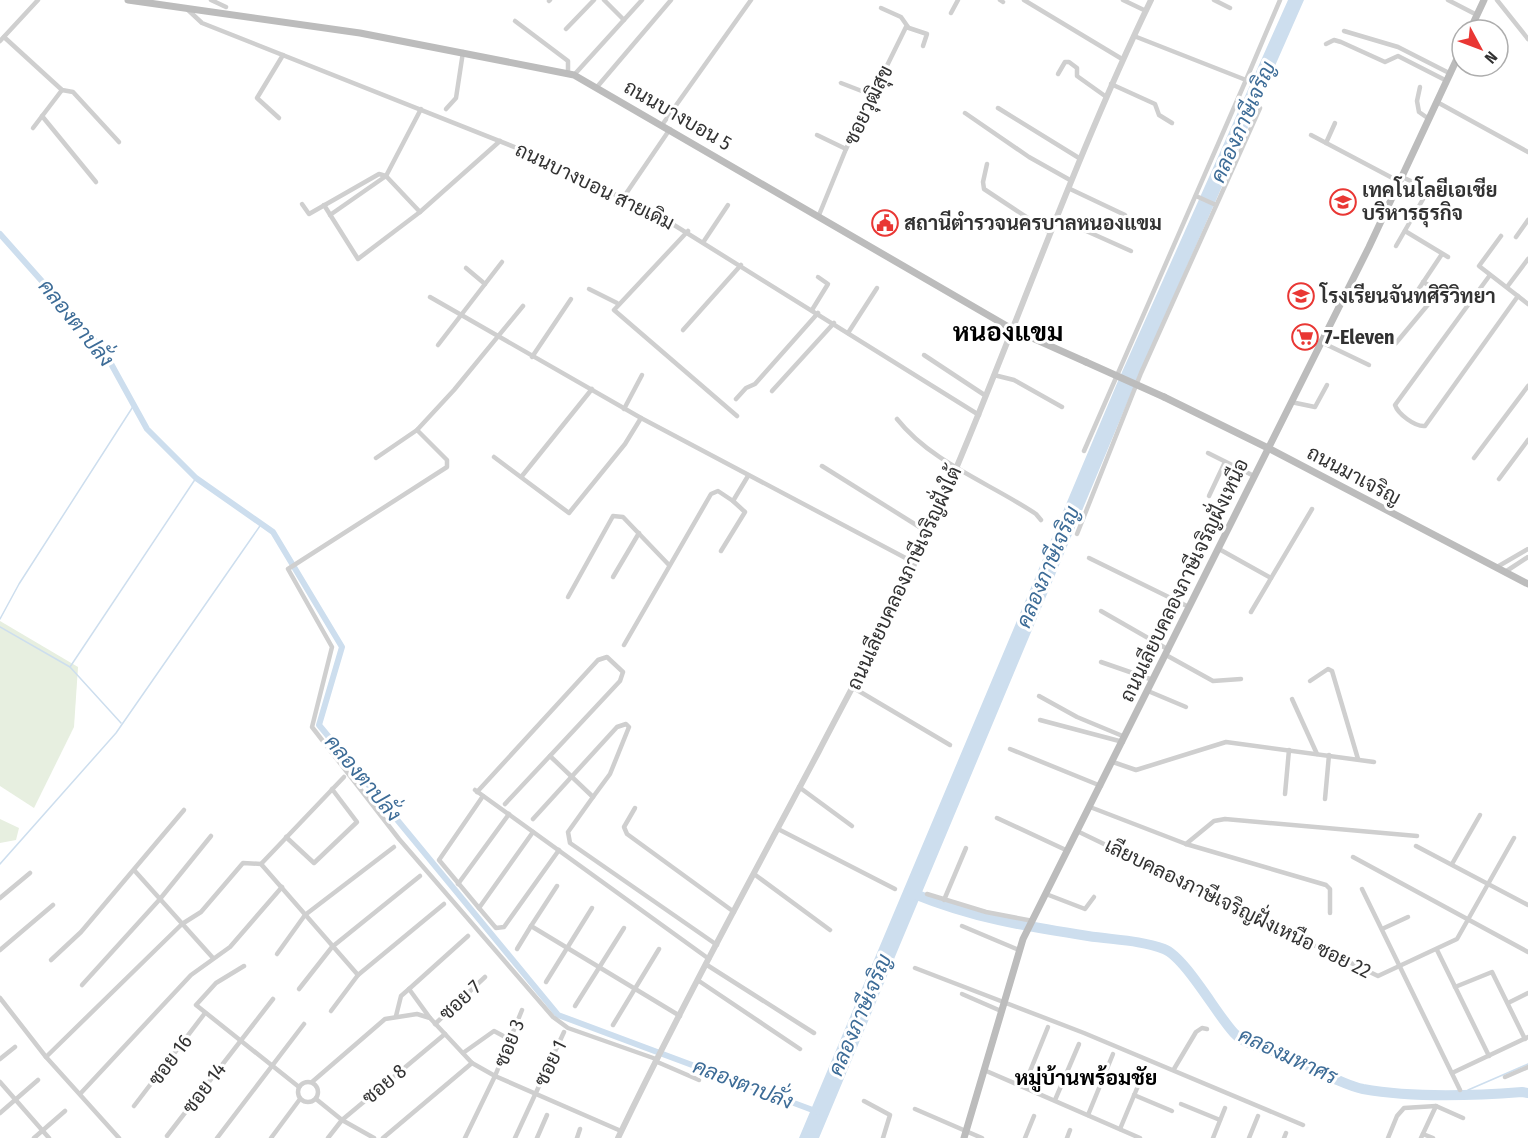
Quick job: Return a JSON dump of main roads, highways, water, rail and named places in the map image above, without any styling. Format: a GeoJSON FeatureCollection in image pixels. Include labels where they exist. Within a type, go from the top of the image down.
{"type":"FeatureCollection","features":[{"type":"Feature","properties":{"kind":"main road","name":"ถนนบางบอน 5"},"geometry":{"type":"LineString","coordinates":[[128,0],[186,8],[225,10],[463,52],[571,74],[819,215],[1012,329],[1164,397]]}},
{"type":"Feature","properties":{"kind":"main road"},"geometry":{"type":"LineString","coordinates":[[1476,18],[1484,0]]}},
{"type":"Feature","properties":{"kind":"main road","name":"ถนนเลียบคลองภาษีเจริญฝั่งเหนือ"},"geometry":{"type":"LineString","coordinates":[[964,1138],[1023,939],[1321,342],[1450,75]]}},
{"type":"Feature","properties":{"kind":"main road","name":"ถนนมาเจริญ"},"geometry":{"type":"LineString","coordinates":[[1164,397],[1268,448],[1528,584]]}},
{"type":"Feature","properties":{"kind":"water","name":"คลองภาษีเจริญ"},"geometry":{"type":"Polygon","coordinates":[[[1288,0],[1304,0],[1133,389],[819,1138],[799,1138],[1118,381],[1288,0]]]}},
{"type":"Feature","properties":{"kind":"waterway","name":"คลองตาปลั่ง"},"geometry":{"type":"LineString","coordinates":[[0,234],[104,351],[147,429],[196,478],[273,532],[342,647],[319,725],[558,1015],[818,1112]]}},
{"type":"Feature","properties":{"kind":"waterway"},"geometry":{"type":"LineString","coordinates":[[0,619],[19,584],[134,405]]}},
{"type":"Feature","properties":{"kind":"waterway"},"geometry":{"type":"LineString","coordinates":[[70,667],[196,478]]}},
{"type":"Feature","properties":{"kind":"waterway"},"geometry":{"type":"LineString","coordinates":[[0,864],[116,733],[262,523]]}},
{"type":"Feature","properties":{"kind":"waterway"},"geometry":{"type":"LineString","coordinates":[[0,627],[70,667],[121,723]]}},
{"type":"Feature","properties":{"kind":"waterway","name":"คลองมหาศร"},"geometry":{"type":"LineString","coordinates":[[912,893],[956,909],[1020,925],[1136,942],[1164,949],[1181,963],[1239,1038],[1252,1045],[1287,1056],[1354,1087],[1422,1095],[1528,1093]]}},
{"type":"Feature","properties":{"kind":"waterway"},"geometry":{"type":"LineString","coordinates":[[1461,1096],[1468,1090],[1528,1064]]}},
{"type":"Feature","properties":{"kind":"place","name":"เทคโนโลยีเอเชีย บริหารธุรกิจ"},"geometry":{"type":"Point","coordinates":[1343,202]}},
{"type":"Feature","properties":{"kind":"place","name":"สถานีตำรวจนครบาลหนองแขม"},"geometry":{"type":"Point","coordinates":[885,223]}},
{"type":"Feature","properties":{"kind":"place","name":"โรงเรียนจันทศิริวิทยา"},"geometry":{"type":"Point","coordinates":[1301,296]}},
{"type":"Feature","properties":{"kind":"place","name":"7-Eleven"},"geometry":{"type":"Point","coordinates":[1305,337]}},
{"type":"Feature","properties":{"kind":"district","name":"หนองแขม"},"geometry":{"type":"Point","coordinates":[1008,332]}},
{"type":"Feature","properties":{"kind":"district","name":"หมู่บ้านพร้อมชัย"},"geometry":{"type":"Point","coordinates":[1086,1078]}}]}
